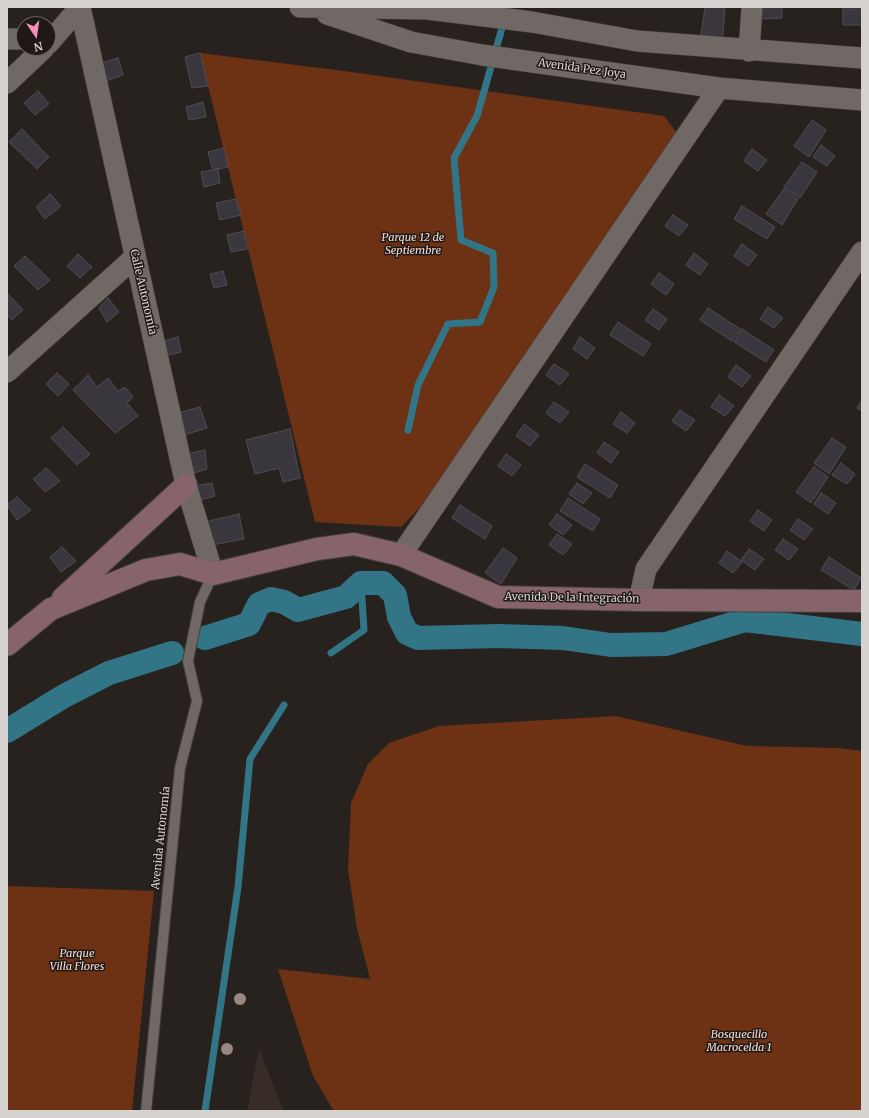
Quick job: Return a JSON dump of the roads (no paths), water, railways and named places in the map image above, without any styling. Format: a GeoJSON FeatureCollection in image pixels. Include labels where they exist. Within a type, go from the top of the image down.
{"type":"FeatureCollection","features":[{"type":"Feature","properties":{"kind":"street"},"geometry":{"type":"LineString","coordinates":[[56,34],[80,7],[83,7]]}},
{"type":"Feature","properties":{"kind":"street","name":"Calle Autonomía"},"geometry":{"type":"LineString","coordinates":[[80,7],[186,485],[213,574]]}},
{"type":"Feature","properties":{"kind":"street","name":"Avenida Pez Joya"},"geometry":{"type":"LineString","coordinates":[[300,7],[427,8],[532,22],[637,41],[749,51],[862,58]]}},
{"type":"Feature","properties":{"kind":"street"},"geometry":{"type":"LineString","coordinates":[[749,51],[752,7]]}},
{"type":"Feature","properties":{"kind":"street","name":"Avenida Pez Joya"},"geometry":{"type":"LineString","coordinates":[[308,8],[411,42],[482,54],[719,88],[862,100]]}},
{"type":"Feature","properties":{"kind":"street"},"geometry":{"type":"LineString","coordinates":[[7,83],[35,56]]}},
{"type":"Feature","properties":{"kind":"street"},"geometry":{"type":"LineString","coordinates":[[401,555],[719,88]]}},
{"type":"Feature","properties":{"kind":"street"},"geometry":{"type":"LineString","coordinates":[[640,600],[646,569],[862,252]]}},
{"type":"Feature","properties":{"kind":"street"},"geometry":{"type":"LineString","coordinates":[[7,372],[135,257]]}},
{"type":"Feature","properties":{"kind":"street"},"geometry":{"type":"LineString","coordinates":[[7,645],[51,609],[186,485]]}},
{"type":"Feature","properties":{"kind":"street","name":"Avenida De la Integración"},"geometry":{"type":"LineString","coordinates":[[213,574],[317,549],[354,544],[401,555],[498,597],[640,600],[862,601]]}},
{"type":"Feature","properties":{"kind":"street"},"geometry":{"type":"LineString","coordinates":[[51,609],[146,570],[180,564],[213,574]]}},
{"type":"Feature","properties":{"kind":"lane","name":"Avenida Autonomía"},"geometry":{"type":"LineString","coordinates":[[146,1111],[180,768],[197,701],[188,661],[200,602],[213,574]]}},
{"type":"Feature","properties":{"kind":"waterway"},"geometry":{"type":"LineString","coordinates":[[408,430],[418,385],[448,324],[480,322],[494,287],[493,253],[461,240],[454,158],[477,116],[508,7]]}},
{"type":"Feature","properties":{"kind":"waterway"},"geometry":{"type":"LineString","coordinates":[[331,653],[364,630],[361,583]]}},
{"type":"Feature","properties":{"kind":"waterway"},"geometry":{"type":"LineString","coordinates":[[205,638],[249,624],[259,604],[271,599],[284,602],[298,610],[346,597],[361,583],[383,583],[395,595],[399,617],[407,633],[418,638],[499,636],[563,638],[611,645],[666,644],[745,620],[862,634]]}},
{"type":"Feature","properties":{"kind":"waterway"},"geometry":{"type":"LineString","coordinates":[[7,731],[64,696],[109,673],[172,653]]}},
{"type":"Feature","properties":{"kind":"waterway"},"geometry":{"type":"LineString","coordinates":[[205,1111],[238,887],[250,759],[284,705]]}},
{"type":"Feature","properties":{"kind":"park label","name":"Parque 12 de Septiembre"},"geometry":{"type":"Point","coordinates":[413,244]}},
{"type":"Feature","properties":{"kind":"park label","name":"Parque Villa Flores"},"geometry":{"type":"Point","coordinates":[77,960]}},
{"type":"Feature","properties":{"kind":"park label","name":"Bosquecillo Macrocelda 1"},"geometry":{"type":"Point","coordinates":[739,1041]}}]}
